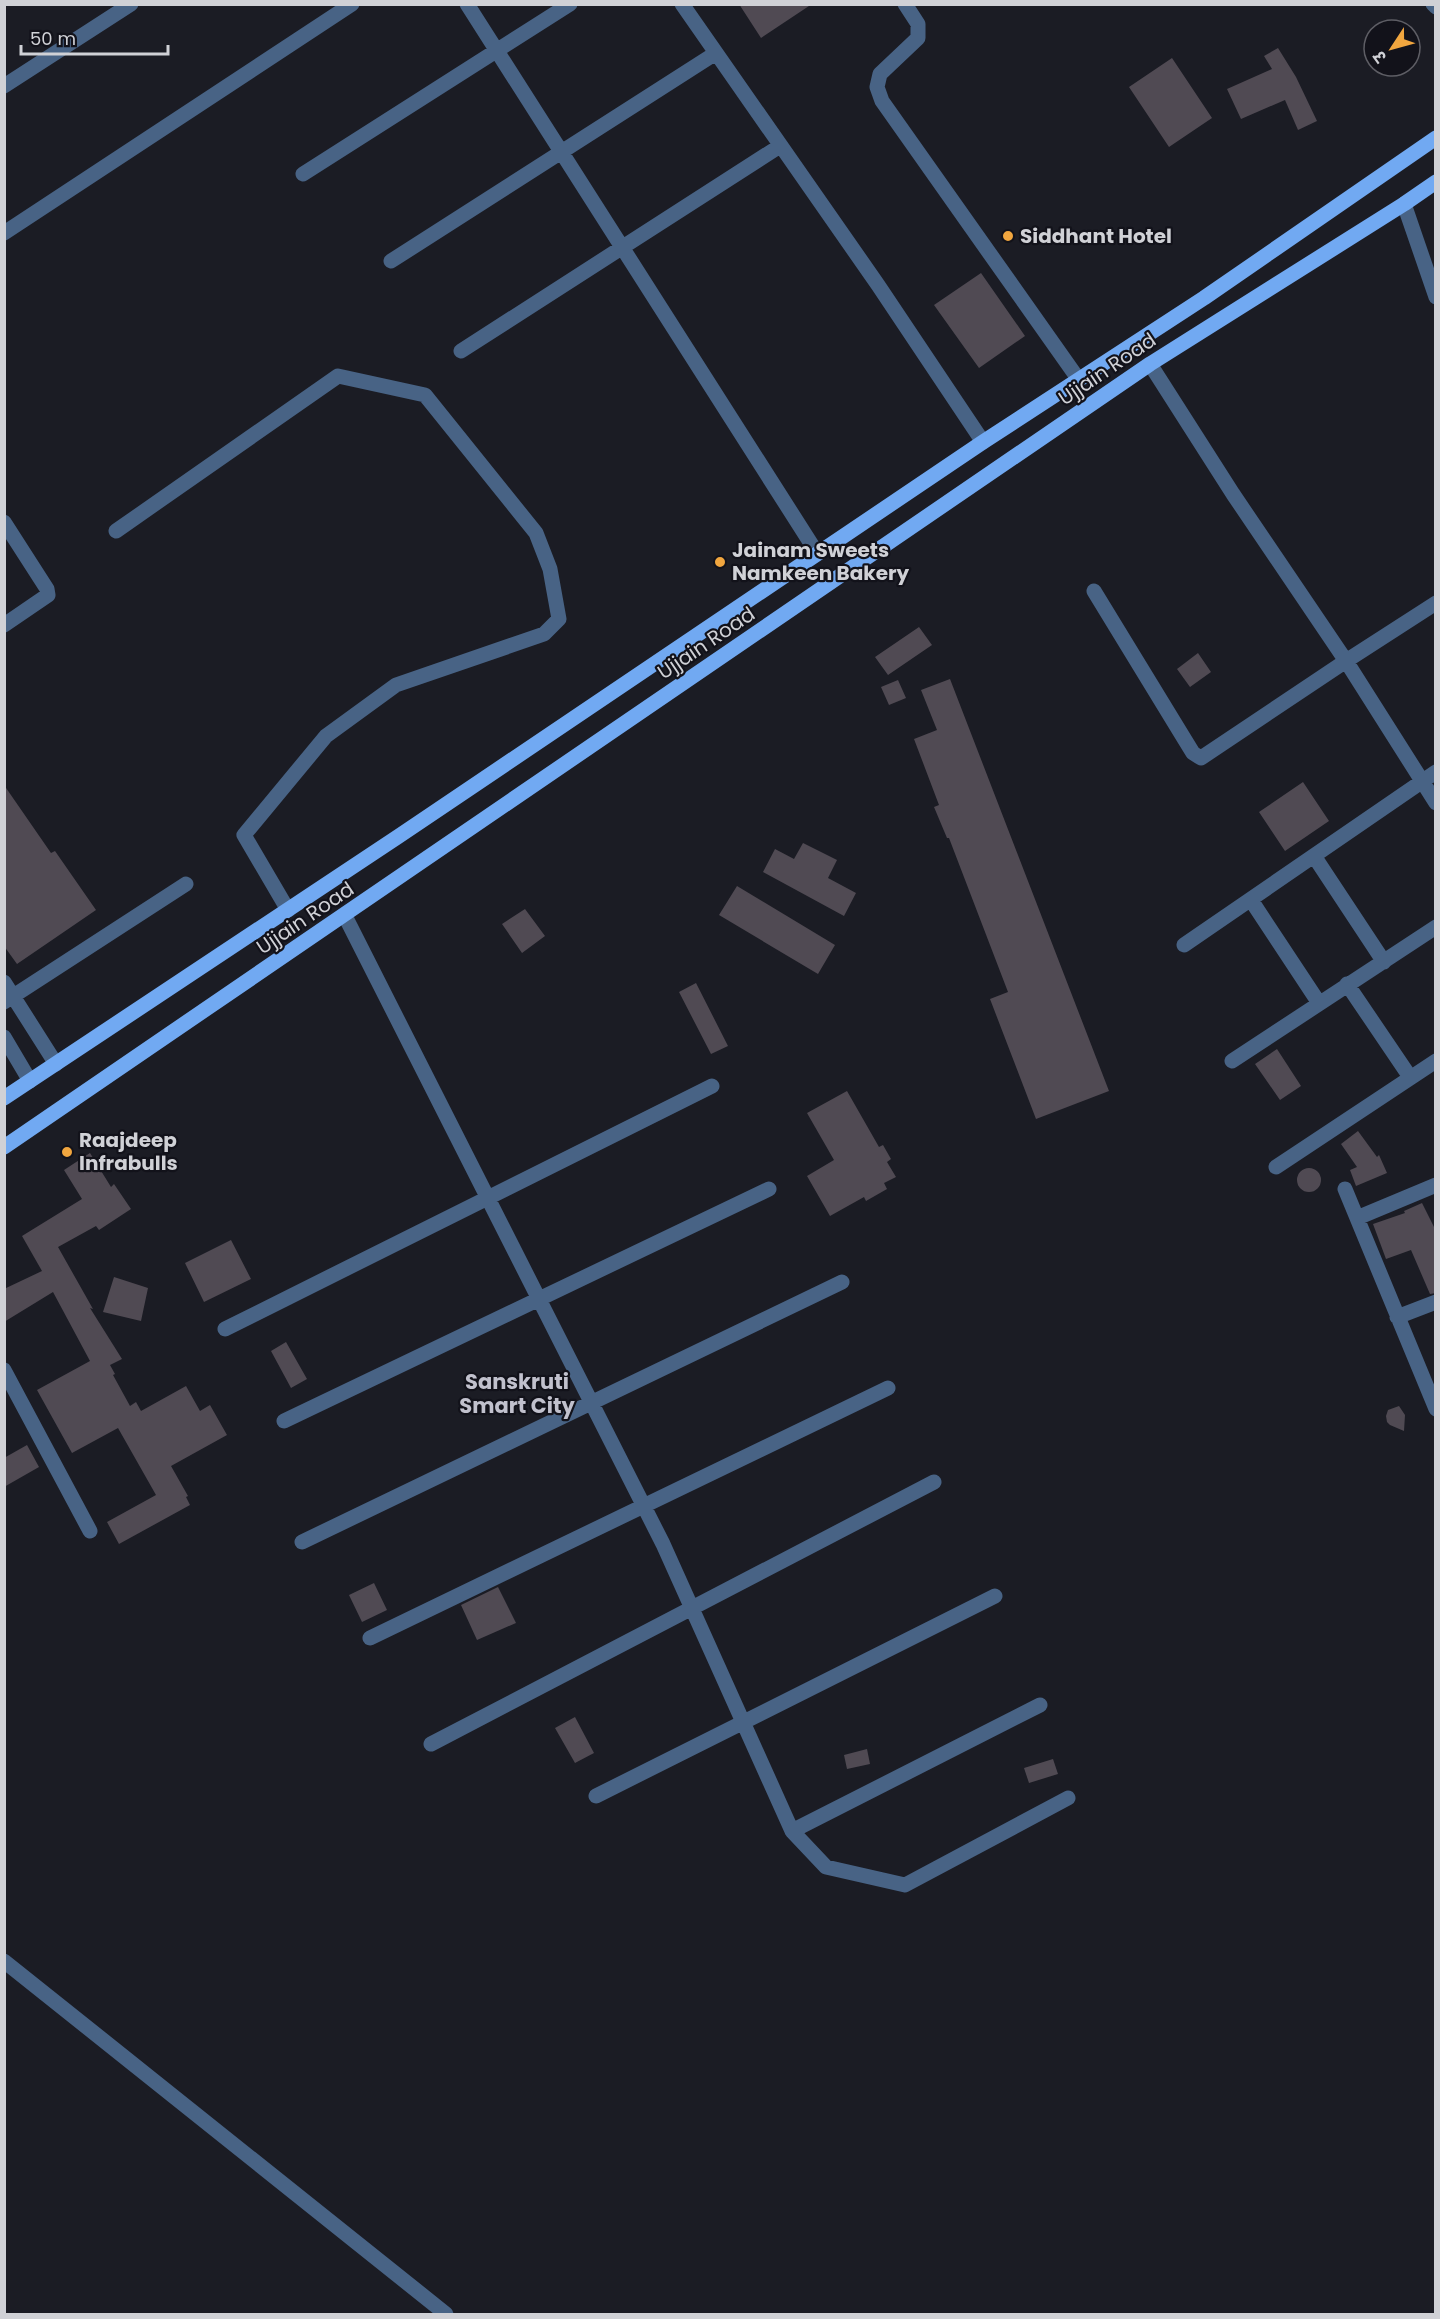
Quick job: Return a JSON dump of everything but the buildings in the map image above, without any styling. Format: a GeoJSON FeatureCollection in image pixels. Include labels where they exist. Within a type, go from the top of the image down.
{"type":"FeatureCollection","features":[{"type":"Feature","properties":{"kind":"main road","name":"Ujjain Road"},"geometry":{"type":"LineString","coordinates":[[4,1098],[288,910],[983,442],[1230,280],[1436,138]]}},
{"type":"Feature","properties":{"kind":"main road","name":"Ujjain Road"},"geometry":{"type":"LineString","coordinates":[[4,1147],[1150,364],[1436,182]]}},
{"type":"Feature","properties":{"kind":"street"},"geometry":{"type":"LineString","coordinates":[[4,86],[131,4]]}},
{"type":"Feature","properties":{"kind":"street"},"geometry":{"type":"LineString","coordinates":[[4,233],[352,4]]}},
{"type":"Feature","properties":{"kind":"street"},"geometry":{"type":"LineString","coordinates":[[467,4],[817,553]]}},
{"type":"Feature","properties":{"kind":"street"},"geometry":{"type":"LineString","coordinates":[[303,174],[570,4]]}},
{"type":"Feature","properties":{"kind":"street"},"geometry":{"type":"LineString","coordinates":[[682,4],[878,285],[983,442]]}},
{"type":"Feature","properties":{"kind":"street"},"geometry":{"type":"LineString","coordinates":[[905,4],[918,24],[918,38],[880,74],[877,87],[882,101],[1079,380]]}},
{"type":"Feature","properties":{"kind":"street"},"geometry":{"type":"LineString","coordinates":[[391,261],[716,53]]}},
{"type":"Feature","properties":{"kind":"street"},"geometry":{"type":"LineString","coordinates":[[461,351],[780,146]]}},
{"type":"Feature","properties":{"kind":"street"},"geometry":{"type":"LineString","coordinates":[[1404,204],[1436,297]]}},
{"type":"Feature","properties":{"kind":"street"},"geometry":{"type":"LineString","coordinates":[[1150,364],[1233,494],[1346,661],[1436,803]]}},
{"type":"Feature","properties":{"kind":"street"},"geometry":{"type":"LineString","coordinates":[[116,531],[338,376],[424,394],[536,533],[550,569],[559,619],[544,633],[396,685],[326,736],[244,835],[288,910]]}},
{"type":"Feature","properties":{"kind":"street"},"geometry":{"type":"LineString","coordinates":[[4,522],[47,588],[48,595],[4,625]]}},
{"type":"Feature","properties":{"kind":"street"},"geometry":{"type":"LineString","coordinates":[[1094,591],[1193,753],[1201,758],[1436,603]]}},
{"type":"Feature","properties":{"kind":"street"},"geometry":{"type":"LineString","coordinates":[[1184,945],[1436,772]]}},
{"type":"Feature","properties":{"kind":"street"},"geometry":{"type":"LineString","coordinates":[[1314,856],[1384,962]]}},
{"type":"Feature","properties":{"kind":"street"},"geometry":{"type":"LineString","coordinates":[[9,999],[186,884]]}},
{"type":"Feature","properties":{"kind":"street"},"geometry":{"type":"LineString","coordinates":[[1251,900],[1319,1003]]}},
{"type":"Feature","properties":{"kind":"street"},"geometry":{"type":"LineString","coordinates":[[345,916],[644,1506],[792,1831],[826,1867],[905,1885],[1068,1798]]}},
{"type":"Feature","properties":{"kind":"street"},"geometry":{"type":"LineString","coordinates":[[1232,1061],[1436,927]]}},
{"type":"Feature","properties":{"kind":"street"},"geometry":{"type":"LineString","coordinates":[[4,982],[9,999],[56,1064]]}},
{"type":"Feature","properties":{"kind":"street"},"geometry":{"type":"LineString","coordinates":[[1347,984],[1410,1077]]}},
{"type":"Feature","properties":{"kind":"street"},"geometry":{"type":"LineString","coordinates":[[4,1037],[30,1081]]}},
{"type":"Feature","properties":{"kind":"street"},"geometry":{"type":"LineString","coordinates":[[1276,1167],[1436,1061]]}},
{"type":"Feature","properties":{"kind":"street"},"geometry":{"type":"LineString","coordinates":[[225,1329],[712,1086]]}},
{"type":"Feature","properties":{"kind":"street"},"geometry":{"type":"LineString","coordinates":[[1357,1218],[1436,1185]]}},
{"type":"Feature","properties":{"kind":"street"},"geometry":{"type":"LineString","coordinates":[[284,1421],[769,1189]]}},
{"type":"Feature","properties":{"kind":"street"},"geometry":{"type":"LineString","coordinates":[[1345,1190],[1436,1409]]}},
{"type":"Feature","properties":{"kind":"street"},"geometry":{"type":"LineString","coordinates":[[302,1542],[842,1282]]}},
{"type":"Feature","properties":{"kind":"street"},"geometry":{"type":"LineString","coordinates":[[1397,1317],[1436,1302]]}},
{"type":"Feature","properties":{"kind":"street"},"geometry":{"type":"LineString","coordinates":[[4,1370],[90,1531]]}},
{"type":"Feature","properties":{"kind":"street"},"geometry":{"type":"LineString","coordinates":[[370,1638],[888,1388]]}},
{"type":"Feature","properties":{"kind":"street"},"geometry":{"type":"LineString","coordinates":[[431,1744],[934,1482]]}},
{"type":"Feature","properties":{"kind":"street"},"geometry":{"type":"LineString","coordinates":[[596,1796],[995,1596]]}},
{"type":"Feature","properties":{"kind":"street"},"geometry":{"type":"LineString","coordinates":[[792,1831],[1040,1705]]}},
{"type":"Feature","properties":{"kind":"street"},"geometry":{"type":"LineString","coordinates":[[4,1961],[446,2314]]}},
{"type":"Feature","properties":{"kind":"place","name":"Siddhant Hotel"},"geometry":{"type":"Point","coordinates":[1008,236]}},
{"type":"Feature","properties":{"kind":"place","name":"Jainam Sweets Namkeen Bakery"},"geometry":{"type":"Point","coordinates":[720,562]}},
{"type":"Feature","properties":{"kind":"place","name":"Raajdeep Infrabulls"},"geometry":{"type":"Point","coordinates":[67,1152]}},
{"type":"Feature","properties":{"kind":"district","name":"Sanskruti Smart City"},"geometry":{"type":"Point","coordinates":[517,1394]}}]}
